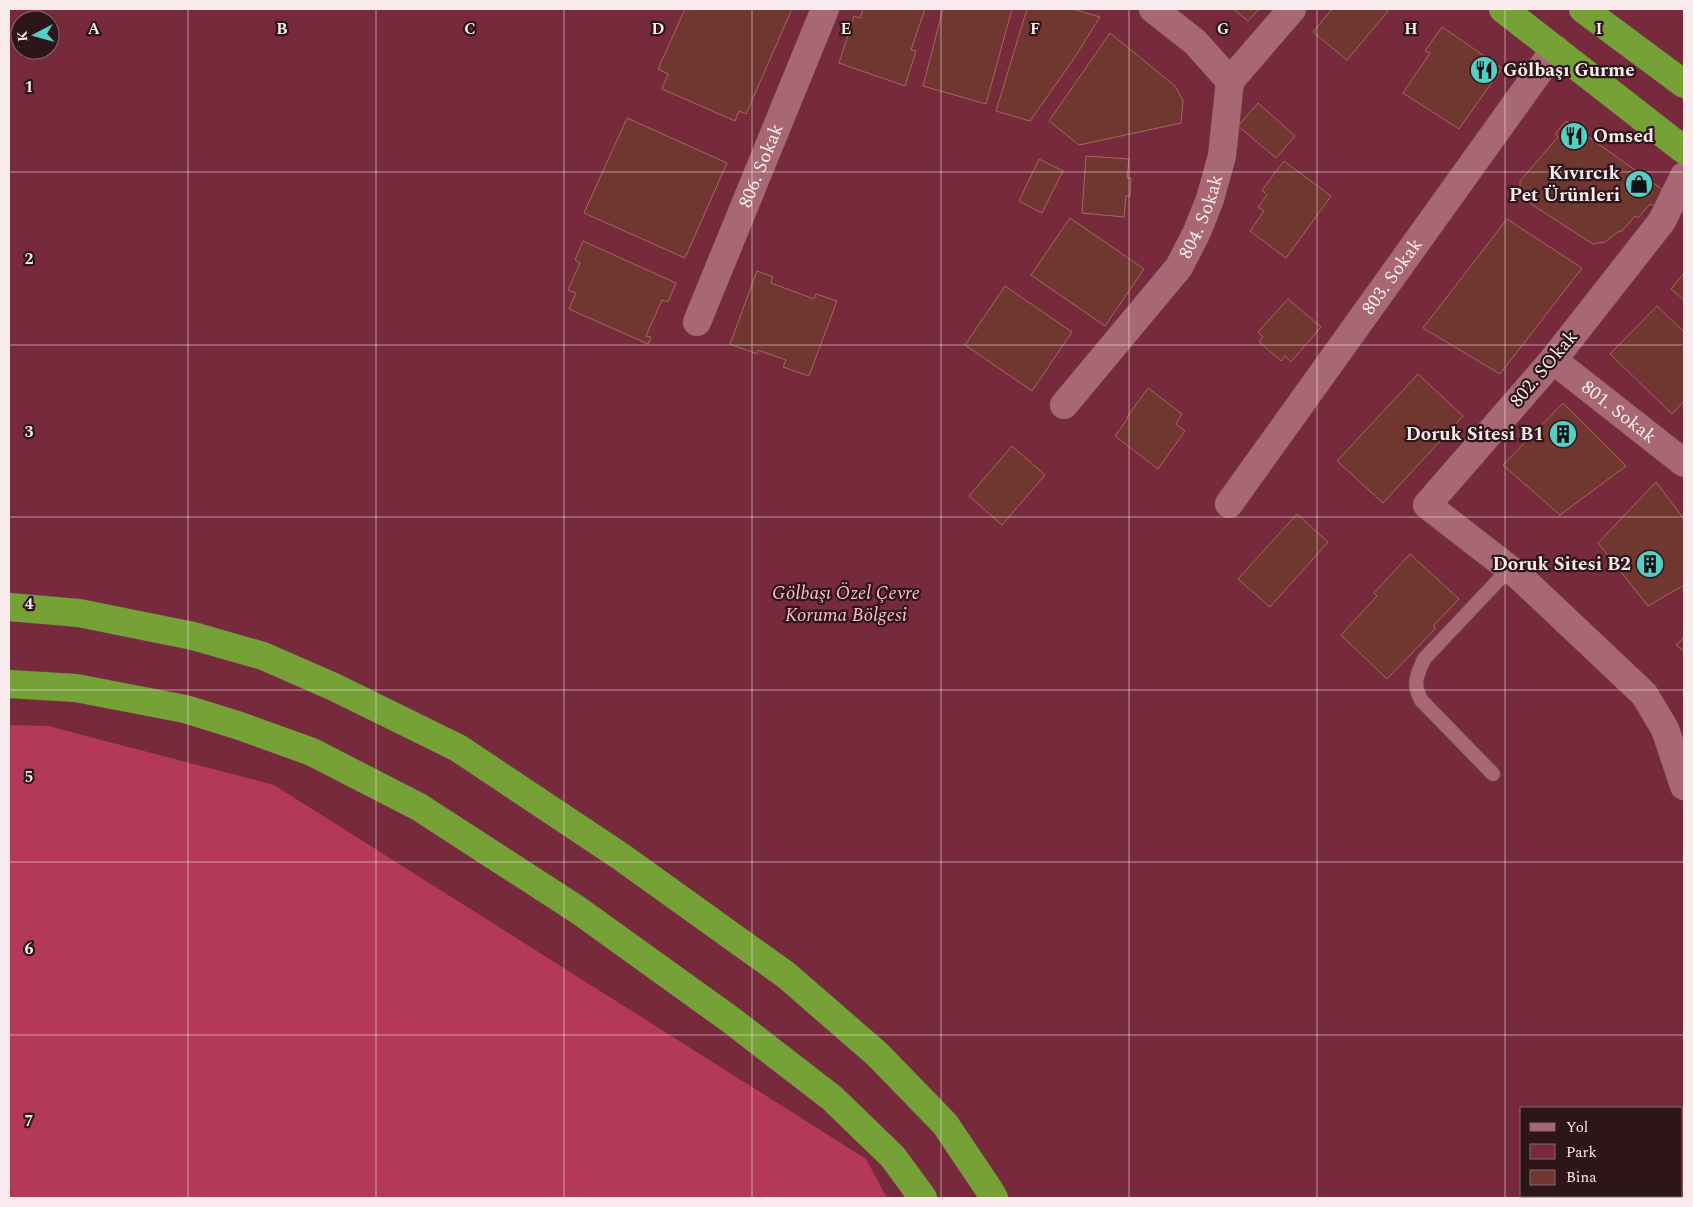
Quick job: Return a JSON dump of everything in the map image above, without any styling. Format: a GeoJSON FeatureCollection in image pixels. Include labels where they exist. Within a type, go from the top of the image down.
{"type":"FeatureCollection","features":[{"type":"Feature","properties":{"kind":"highway"},"geometry":{"type":"LineString","coordinates":[[1503,9],[1684,150]]}},
{"type":"Feature","properties":{"kind":"highway"},"geometry":{"type":"LineString","coordinates":[[1583,9],[1684,84]]}},
{"type":"Feature","properties":{"kind":"highway"},"geometry":{"type":"LineString","coordinates":[[9,607],[79,613],[193,636],[263,656],[334,687],[458,748],[620,856],[786,975],[877,1054],[945,1124],[994,1198]]}},
{"type":"Feature","properties":{"kind":"highway"},"geometry":{"type":"LineString","coordinates":[[9,684],[76,688],[185,709],[240,726],[312,752],[418,807],[578,910],[747,1032],[832,1098],[893,1157],[923,1198]]}},
{"type":"Feature","properties":{"kind":"street","name":"806. Sokak"},"geometry":{"type":"LineString","coordinates":[[697,322],[825,9]]}},
{"type":"Feature","properties":{"kind":"street"},"geometry":{"type":"LineString","coordinates":[[1153,9],[1195,42],[1230,81],[1292,9]]}},
{"type":"Feature","properties":{"kind":"street","name":"803. Sokak"},"geometry":{"type":"LineString","coordinates":[[1229,504],[1555,49]]}},
{"type":"Feature","properties":{"kind":"street","name":"804. Sokak"},"geometry":{"type":"LineString","coordinates":[[1064,405],[1179,266],[1193,240],[1210,199],[1222,156],[1230,81]]}},
{"type":"Feature","properties":{"kind":"street","name":"802. SOkak"},"geometry":{"type":"LineString","coordinates":[[1684,176],[1662,221],[1553,360],[1427,505],[1509,569],[1644,694],[1665,729],[1684,786]]}},
{"type":"Feature","properties":{"kind":"street","name":"801. Sokak"},"geometry":{"type":"LineString","coordinates":[[1553,360],[1684,463]]}},
{"type":"Feature","properties":{"kind":"lane"},"geometry":{"type":"LineString","coordinates":[[1494,774],[1421,700],[1415,689],[1416,677],[1424,659],[1509,569]]}},
{"type":"Feature","properties":{"kind":"green space","name":"Gölbaşı Özel Çevre Koruma Bölgesi"},"geometry":{"type":"Polygon","coordinates":[[[9,9],[1684,9],[1684,1198],[9,1198],[9,9]]]}},
{"type":"Feature","properties":{"kind":"shaded area"},"geometry":{"type":"Polygon","coordinates":[[[9,725],[48,726],[274,785],[866,1159],[887,1198],[9,1198],[9,725]]]}},
{"type":"Feature","properties":{"kind":"building"},"geometry":{"type":"Polygon","coordinates":[[[685,9],[792,9],[746,114],[739,111],[735,121],[662,89],[668,74],[658,69],[685,9]]]}},
{"type":"Feature","properties":{"kind":"building"},"geometry":{"type":"Polygon","coordinates":[[[863,9],[925,9],[911,50],[916,51],[905,86],[839,63],[854,16],[860,18],[863,9]]]}},
{"type":"Feature","properties":{"kind":"building"},"geometry":{"type":"Polygon","coordinates":[[[943,9],[1012,9],[986,104],[923,86],[943,9]]]}},
{"type":"Feature","properties":{"kind":"building"},"geometry":{"type":"Polygon","coordinates":[[[1027,9],[1073,9],[1100,17],[1073,60],[1030,121],[996,111],[1027,9]]]}},
{"type":"Feature","properties":{"kind":"building"},"geometry":{"type":"Polygon","coordinates":[[[1233,9],[1259,9],[1248,21],[1233,9]]]}},
{"type":"Feature","properties":{"kind":"building"},"geometry":{"type":"Polygon","coordinates":[[[1332,9],[1385,9],[1388,11],[1347,60],[1313,32],[1332,9]]]}},
{"type":"Feature","properties":{"kind":"building"},"geometry":{"type":"Polygon","coordinates":[[[1442,27],[1502,68],[1459,129],[1403,93],[1430,53],[1425,51],[1442,27]]]}},
{"type":"Feature","properties":{"kind":"building"},"geometry":{"type":"Polygon","coordinates":[[[1110,33],[1175,86],[1183,100],[1181,123],[1079,145],[1049,121],[1110,33]]]}},
{"type":"Feature","properties":{"kind":"building"},"geometry":{"type":"Polygon","coordinates":[[[1258,103],[1295,136],[1276,158],[1238,126],[1258,103]]]}},
{"type":"Feature","properties":{"kind":"building"},"geometry":{"type":"Polygon","coordinates":[[[627,118],[727,163],[685,258],[584,213],[627,118]]]}},
{"type":"Feature","properties":{"kind":"building"},"geometry":{"type":"Polygon","coordinates":[[[1566,121],[1666,192],[1654,206],[1650,204],[1638,218],[1635,216],[1621,232],[1619,231],[1605,242],[1593,244],[1520,197],[1520,181],[1558,137],[1555,134],[1566,121]]]}},
{"type":"Feature","properties":{"kind":"building"},"geometry":{"type":"Polygon","coordinates":[[[1086,156],[1129,159],[1127,178],[1131,178],[1130,196],[1126,196],[1124,217],[1082,213],[1086,156]]]}},
{"type":"Feature","properties":{"kind":"building"},"geometry":{"type":"Polygon","coordinates":[[[1039,159],[1063,171],[1042,213],[1019,201],[1039,159]]]}},
{"type":"Feature","properties":{"kind":"building"},"geometry":{"type":"Polygon","coordinates":[[[1284,161],[1331,196],[1286,258],[1250,231],[1264,211],[1258,207],[1267,195],[1262,190],[1284,161]]]}},
{"type":"Feature","properties":{"kind":"building"},"geometry":{"type":"Polygon","coordinates":[[[1070,218],[1144,269],[1105,326],[1031,275],[1070,218]]]}},
{"type":"Feature","properties":{"kind":"building"},"geometry":{"type":"Polygon","coordinates":[[[1507,219],[1582,268],[1500,374],[1423,328],[1507,219]]]}},
{"type":"Feature","properties":{"kind":"building"},"geometry":{"type":"Polygon","coordinates":[[[583,241],[676,283],[668,302],[662,300],[646,336],[651,337],[648,344],[569,309],[576,293],[568,290],[580,263],[575,260],[583,241]]]}},
{"type":"Feature","properties":{"kind":"building"},"geometry":{"type":"Polygon","coordinates":[[[757,271],[773,277],[771,283],[814,299],[816,294],[837,301],[809,376],[783,367],[786,360],[758,350],[757,354],[730,344],[757,271]]]}},
{"type":"Feature","properties":{"kind":"building"},"geometry":{"type":"Polygon","coordinates":[[[1684,273],[1684,300],[1671,289],[1684,273]]]}},
{"type":"Feature","properties":{"kind":"building"},"geometry":{"type":"Polygon","coordinates":[[[1005,286],[1072,332],[1032,391],[965,345],[1005,286]]]}},
{"type":"Feature","properties":{"kind":"building"},"geometry":{"type":"Polygon","coordinates":[[[1288,299],[1321,327],[1291,362],[1285,356],[1281,361],[1259,342],[1263,337],[1258,332],[1288,299]]]}},
{"type":"Feature","properties":{"kind":"building"},"geometry":{"type":"Polygon","coordinates":[[[1657,306],[1684,332],[1684,401],[1672,414],[1610,354],[1657,306]]]}},
{"type":"Feature","properties":{"kind":"building"},"geometry":{"type":"Polygon","coordinates":[[[1418,374],[1463,416],[1383,503],[1337,461],[1418,374]]]}},
{"type":"Feature","properties":{"kind":"building"},"geometry":{"type":"Polygon","coordinates":[[[1148,388],[1182,414],[1176,424],[1185,431],[1158,469],[1115,436],[1148,388]]]}},
{"type":"Feature","properties":{"kind":"building","name":"Doruk Sitesi B1"},"geometry":{"type":"Polygon","coordinates":[[[1563,403],[1626,466],[1560,515],[1503,465],[1563,403]]]}},
{"type":"Feature","properties":{"kind":"building"},"geometry":{"type":"Polygon","coordinates":[[[1012,446],[1045,475],[1002,525],[969,496],[1012,446]]]}},
{"type":"Feature","properties":{"kind":"building","name":"Doruk Sitesi B2"},"geometry":{"type":"Polygon","coordinates":[[[1656,482],[1684,519],[1684,585],[1648,606],[1598,543],[1656,482]]]}},
{"type":"Feature","properties":{"kind":"building"},"geometry":{"type":"Polygon","coordinates":[[[1297,514],[1328,542],[1270,607],[1238,579],[1297,514]]]}},
{"type":"Feature","properties":{"kind":"building"},"geometry":{"type":"Polygon","coordinates":[[[1410,554],[1459,599],[1433,626],[1436,628],[1387,679],[1341,635],[1377,596],[1374,593],[1410,554]]]}},
{"type":"Feature","properties":{"kind":"building"},"geometry":{"type":"Polygon","coordinates":[[[1684,637],[1684,651],[1676,645],[1684,637]]]}},
{"type":"Feature","properties":{"kind":"place","name":"Gölbaşı Gurme"},"geometry":{"type":"Point","coordinates":[1484,70]}},
{"type":"Feature","properties":{"kind":"place","name":"Omsed"},"geometry":{"type":"Point","coordinates":[1574,136]}},
{"type":"Feature","properties":{"kind":"place","name":"Kıvırcık Pet Ürünleri"},"geometry":{"type":"Point","coordinates":[1639,184]}},
{"type":"Feature","properties":{"kind":"place","name":"Doruk Sitesi B1"},"geometry":{"type":"Point","coordinates":[1563,434]}},
{"type":"Feature","properties":{"kind":"place","name":"Doruk Sitesi B2"},"geometry":{"type":"Point","coordinates":[1650,564]}}]}
